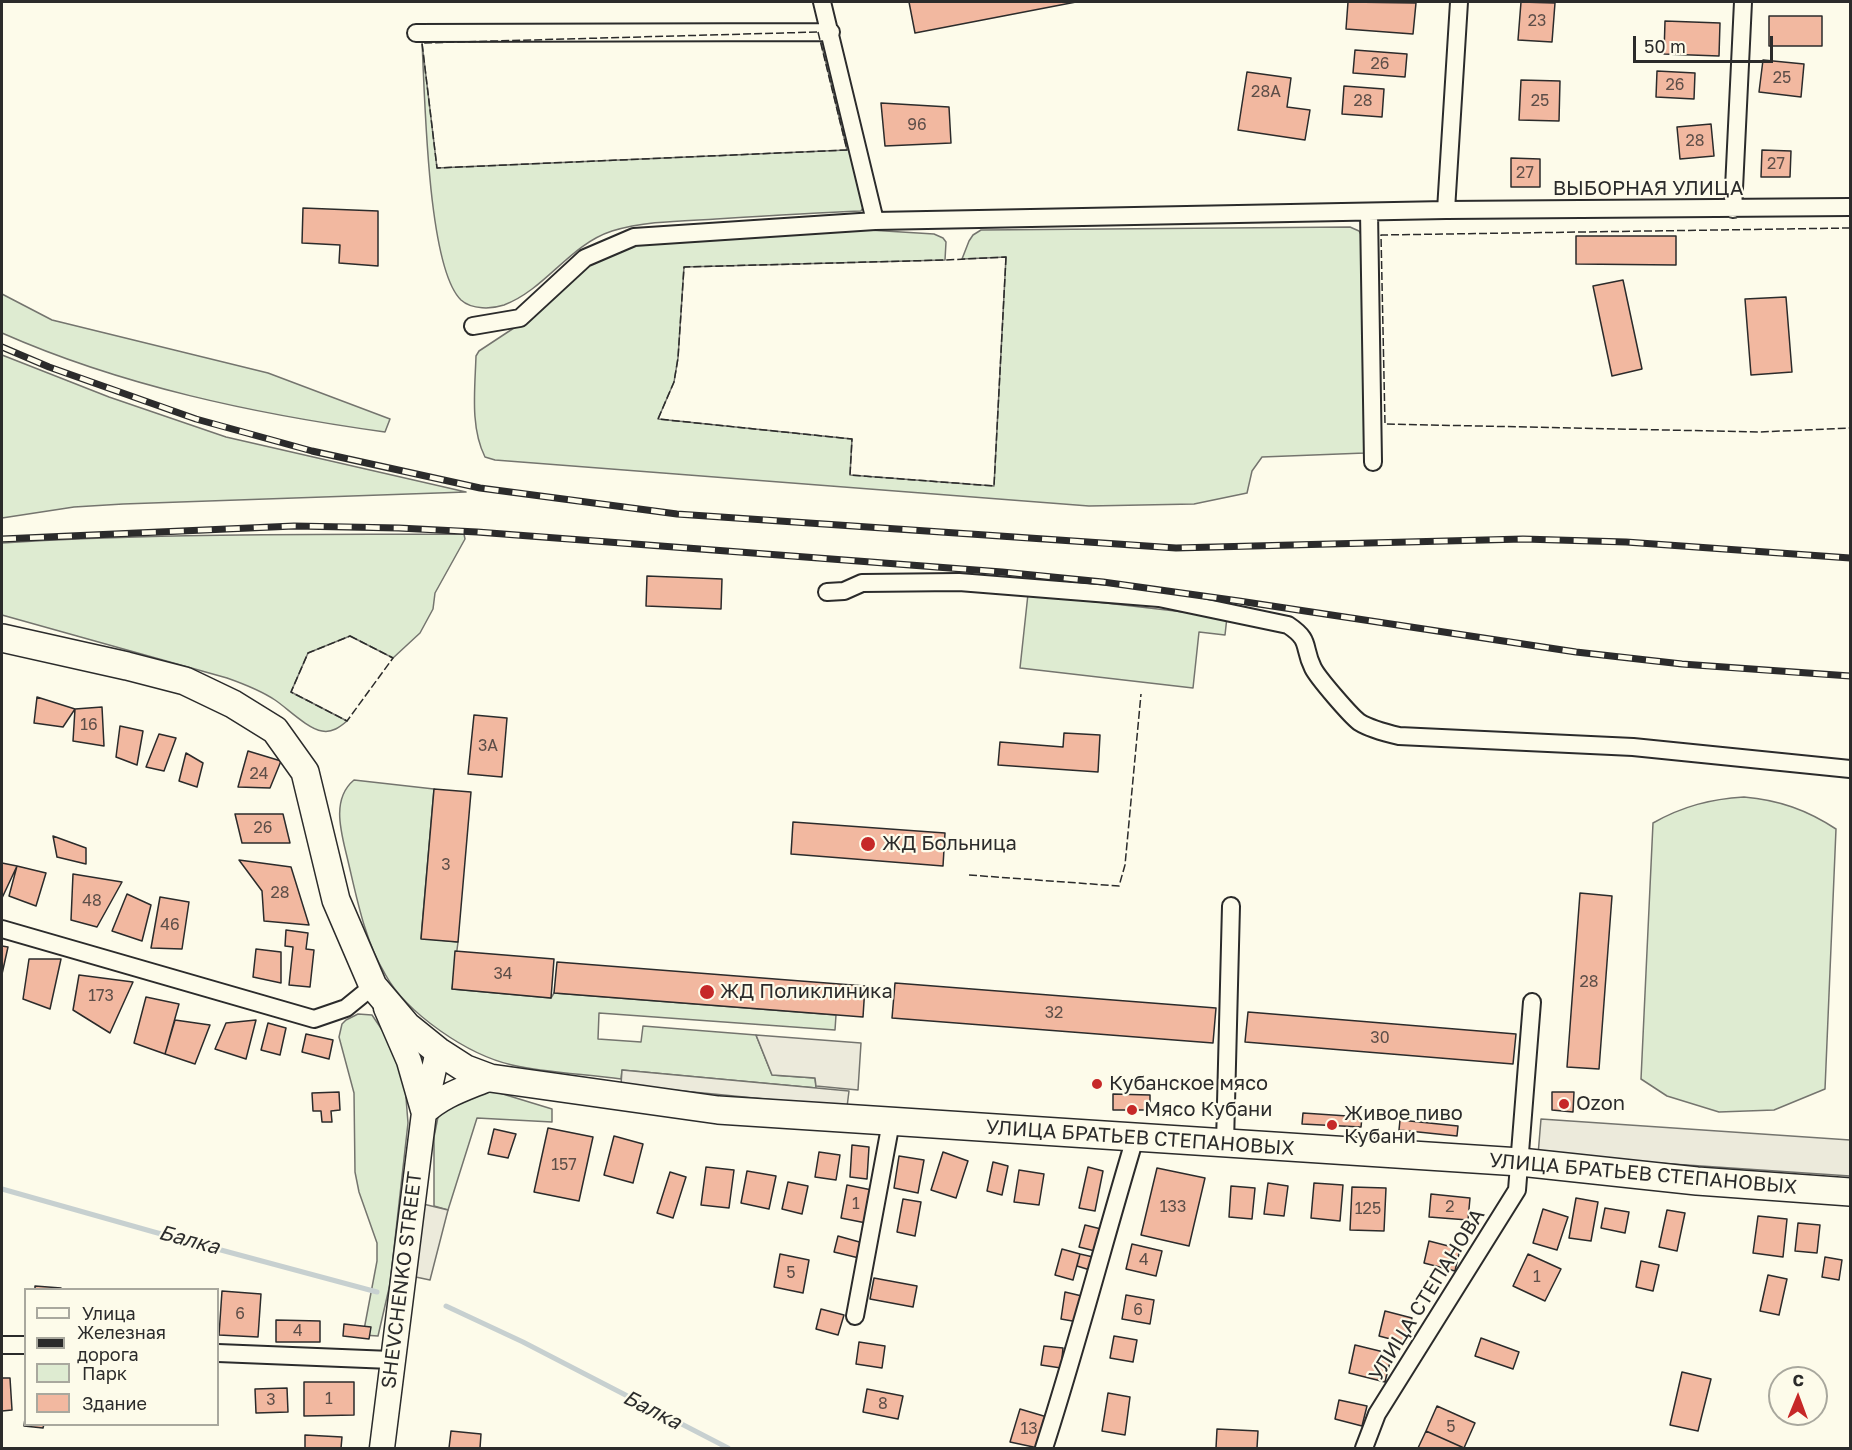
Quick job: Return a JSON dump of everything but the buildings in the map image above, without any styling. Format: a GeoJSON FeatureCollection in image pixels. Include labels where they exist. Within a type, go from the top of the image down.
{"type":"FeatureCollection","features":[{"type":"Feature","properties":{"kind":"main road","name":"УЛИЦА БРАТЬЕВ СТЕПАНОВЫХ"},"geometry":{"type":"LineString","coordinates":[[2,638],[185,681],[233,704],[275,730],[305,772],[336,900],[376,990],[407,1026],[438,1051],[465,1069],[490,1078],[718,1110],[1520,1162],[1697,1181],[1851,1192]]}},
{"type":"Feature","properties":{"kind":"main road"},"geometry":{"type":"LineString","coordinates":[[376,990],[407,1055],[424,1113],[447,1096],[490,1078]]}},
{"type":"Feature","properties":{"kind":"main road","name":"SHEVCHENKO STREET"},"geometry":{"type":"LineString","coordinates":[[382,1449],[424,1113],[438,1051]]}},
{"type":"Feature","properties":{"kind":"street"},"geometry":{"type":"LineString","coordinates":[[822,2],[875,221]]}},
{"type":"Feature","properties":{"kind":"street"},"geometry":{"type":"LineString","coordinates":[[1446,210],[1459,2]]}},
{"type":"Feature","properties":{"kind":"street"},"geometry":{"type":"LineString","coordinates":[[1733,210],[1743,2]]}},
{"type":"Feature","properties":{"kind":"street"},"geometry":{"type":"LineString","coordinates":[[416,33],[831,32]]}},
{"type":"Feature","properties":{"kind":"street","name":"ВЫБОРНАЯ УЛИЦА"},"geometry":{"type":"LineString","coordinates":[[474,326],[520,318],[585,258],[634,237],[875,221],[1446,210],[1733,210],[1851,207]]}},
{"type":"Feature","properties":{"kind":"street"},"geometry":{"type":"LineString","coordinates":[[1369,212],[1373,462]]}},
{"type":"Feature","properties":{"kind":"street"},"geometry":{"type":"LineString","coordinates":[[827,592],[844,591],[858,583],[959,582],[1159,598],[1288,625],[1303,637],[1314,669],[1357,720],[1377,730],[1399,736],[1633,747],[1851,769]]}},
{"type":"Feature","properties":{"kind":"street"},"geometry":{"type":"LineString","coordinates":[[1225,1143],[1231,906]]}},
{"type":"Feature","properties":{"kind":"street"},"geometry":{"type":"LineString","coordinates":[[2,929],[314,1019],[346,1008],[376,990]]}},
{"type":"Feature","properties":{"kind":"street","name":"УЛИЦА СТЕПАНОВА"},"geometry":{"type":"LineString","coordinates":[[1364,1449],[1377,1414],[1517,1190],[1532,1002]]}},
{"type":"Feature","properties":{"kind":"street"},"geometry":{"type":"LineString","coordinates":[[855,1316],[891,1122]]}},
{"type":"Feature","properties":{"kind":"street"},"geometry":{"type":"LineString","coordinates":[[1044,1449],[1073,1358],[1100,1251],[1135,1138]]}},
{"type":"Feature","properties":{"kind":"street"},"geometry":{"type":"LineString","coordinates":[[2,1344],[24,1346]]}},
{"type":"Feature","properties":{"kind":"street"},"geometry":{"type":"LineString","coordinates":[[219,1353],[392,1360]]}},
{"type":"Feature","properties":{"kind":"green space"},"geometry":{"type":"Polygon","coordinates":[[[819,34],[823,36],[863,208],[861,211],[677,221],[625,228],[612,231],[583,246],[533,289],[504,305],[482,308],[471,306],[461,300],[450,282],[441,253],[435,218],[427,138],[422,43],[437,168],[847,150],[819,34]]]}},
{"type":"Feature","properties":{"kind":"green space"},"geometry":{"type":"Polygon","coordinates":[[[1350,227],[1359,231],[1364,240],[1365,453],[1262,457],[1252,471],[1247,493],[1194,504],[1089,506],[495,460],[485,457],[477,433],[474,395],[476,356],[479,351],[523,322],[582,265],[645,241],[869,230],[934,234],[946,242],[945,260],[684,267],[678,358],[674,382],[658,419],[852,439],[850,475],[994,486],[1006,257],[962,259],[973,235],[981,230],[1350,227]]]}},
{"type":"Feature","properties":{"kind":"green space"},"geometry":{"type":"Polygon","coordinates":[[[2,294],[52,320],[268,373],[390,419],[385,432],[336,425],[190,396],[94,368],[2,333],[2,294]]]}},
{"type":"Feature","properties":{"kind":"green space"},"geometry":{"type":"Polygon","coordinates":[[[2,355],[109,397],[226,437],[466,492],[123,504],[74,507],[2,518],[2,355]]]}},
{"type":"Feature","properties":{"kind":"green space"},"geometry":{"type":"Polygon","coordinates":[[[464,534],[465,539],[435,593],[433,609],[420,633],[393,658],[350,636],[308,653],[291,692],[347,721],[329,731],[310,726],[269,696],[227,678],[2,615],[2,543],[175,536],[464,534]]]}},
{"type":"Feature","properties":{"kind":"green space"},"geometry":{"type":"Polygon","coordinates":[[[1028,594],[1227,617],[1225,635],[1199,632],[1193,688],[1020,668],[1028,594]]]}},
{"type":"Feature","properties":{"kind":"green space"},"geometry":{"type":"Polygon","coordinates":[[[354,780],[434,789],[421,938],[458,942],[452,989],[551,998],[554,993],[836,1015],[835,1030],[599,1013],[598,1039],[641,1042],[643,1026],[756,1035],[772,1075],[815,1078],[816,1088],[622,1070],[621,1079],[539,1070],[495,1060],[440,1031],[408,1004],[395,989],[378,961],[367,934],[358,905],[340,818],[342,797],[354,780]]]}},
{"type":"Feature","properties":{"kind":"green space"},"geometry":{"type":"Polygon","coordinates":[[[1744,797],[1792,807],[1836,829],[1825,1089],[1774,1110],[1719,1112],[1667,1096],[1641,1079],[1653,823],[1697,804],[1744,797]]]}},
{"type":"Feature","properties":{"kind":"green space"},"geometry":{"type":"Polygon","coordinates":[[[358,1014],[372,1015],[391,1043],[405,1085],[408,1123],[390,1284],[378,1336],[363,1335],[377,1261],[377,1243],[359,1192],[355,1172],[354,1093],[339,1037],[342,1024],[358,1014]]]}},
{"type":"Feature","properties":{"kind":"green space"},"geometry":{"type":"Polygon","coordinates":[[[493,1091],[552,1109],[552,1122],[477,1118],[448,1210],[434,1206],[434,1137],[438,1117],[445,1110],[476,1092],[493,1091]]]}},
{"type":"Feature","properties":{"kind":"shaded area"},"geometry":{"type":"Polygon","coordinates":[[[756,1035],[861,1043],[858,1090],[816,1086],[815,1078],[772,1075],[756,1035]]]}},
{"type":"Feature","properties":{"kind":"shaded area"},"geometry":{"type":"Polygon","coordinates":[[[622,1070],[849,1091],[847,1107],[621,1085],[622,1070]]]}},
{"type":"Feature","properties":{"kind":"shaded area"},"geometry":{"type":"Polygon","coordinates":[[[1541,1119],[1850,1140],[1850,1176],[1538,1155],[1541,1119]]]}},
{"type":"Feature","properties":{"kind":"shaded area"},"geometry":{"type":"Polygon","coordinates":[[[419,1203],[448,1210],[430,1280],[411,1276],[419,1203]]]}},
{"type":"Feature","properties":{"kind":"waterway","name":"Балка"},"geometry":{"type":"LineString","coordinates":[[2,1189],[377,1292]]}},
{"type":"Feature","properties":{"kind":"waterway","name":"Балка"},"geometry":{"type":"LineString","coordinates":[[446,1306],[523,1342],[728,1448]]}},
{"type":"Feature","properties":{"kind":"railway"},"geometry":{"type":"LineString","coordinates":[[2,347],[49,367],[196,419],[312,451],[480,488],[677,514],[1176,548],[1523,539],[1626,542],[1850,558]]}},
{"type":"Feature","properties":{"kind":"railway"},"geometry":{"type":"LineString","coordinates":[[2,539],[294,526],[477,532],[1002,572],[1103,582],[1576,652],[1682,664],[1850,676]]}},
{"type":"Feature","properties":{"kind":"fence"},"geometry":{"type":"LineString","coordinates":[[818,32],[847,150],[437,168],[422,43],[818,32]]}},
{"type":"Feature","properties":{"kind":"fence"},"geometry":{"type":"LineString","coordinates":[[1850,228],[1381,235],[1385,424],[1760,432],[1850,428]]}},
{"type":"Feature","properties":{"kind":"fence"},"geometry":{"type":"LineString","coordinates":[[1006,257],[994,486],[850,475],[852,439],[658,419],[674,382],[678,358],[684,267],[1006,257]]}},
{"type":"Feature","properties":{"kind":"fence"},"geometry":{"type":"LineString","coordinates":[[350,636],[393,658],[347,721],[291,692],[308,653],[350,636]]}},
{"type":"Feature","properties":{"kind":"fence"},"geometry":{"type":"LineString","coordinates":[[969,875],[1119,886],[1125,865],[1141,694]]}},
{"type":"Feature","properties":{"kind":"place","name":"ЖД Больница"},"geometry":{"type":"Point","coordinates":[868,844]}},
{"type":"Feature","properties":{"kind":"place","name":"ЖД Поликлиника"},"geometry":{"type":"Point","coordinates":[707,992]}},
{"type":"Feature","properties":{"kind":"place","name":"Кубанское мясо"},"geometry":{"type":"Point","coordinates":[1097,1084]}},
{"type":"Feature","properties":{"kind":"place","name":"Ozon"},"geometry":{"type":"Point","coordinates":[1564,1104]}},
{"type":"Feature","properties":{"kind":"place","name":"Мясо Кубани"},"geometry":{"type":"Point","coordinates":[1132,1110]}},
{"type":"Feature","properties":{"kind":"place","name":"Живое пиво Кубани"},"geometry":{"type":"Point","coordinates":[1332,1125]}}]}
